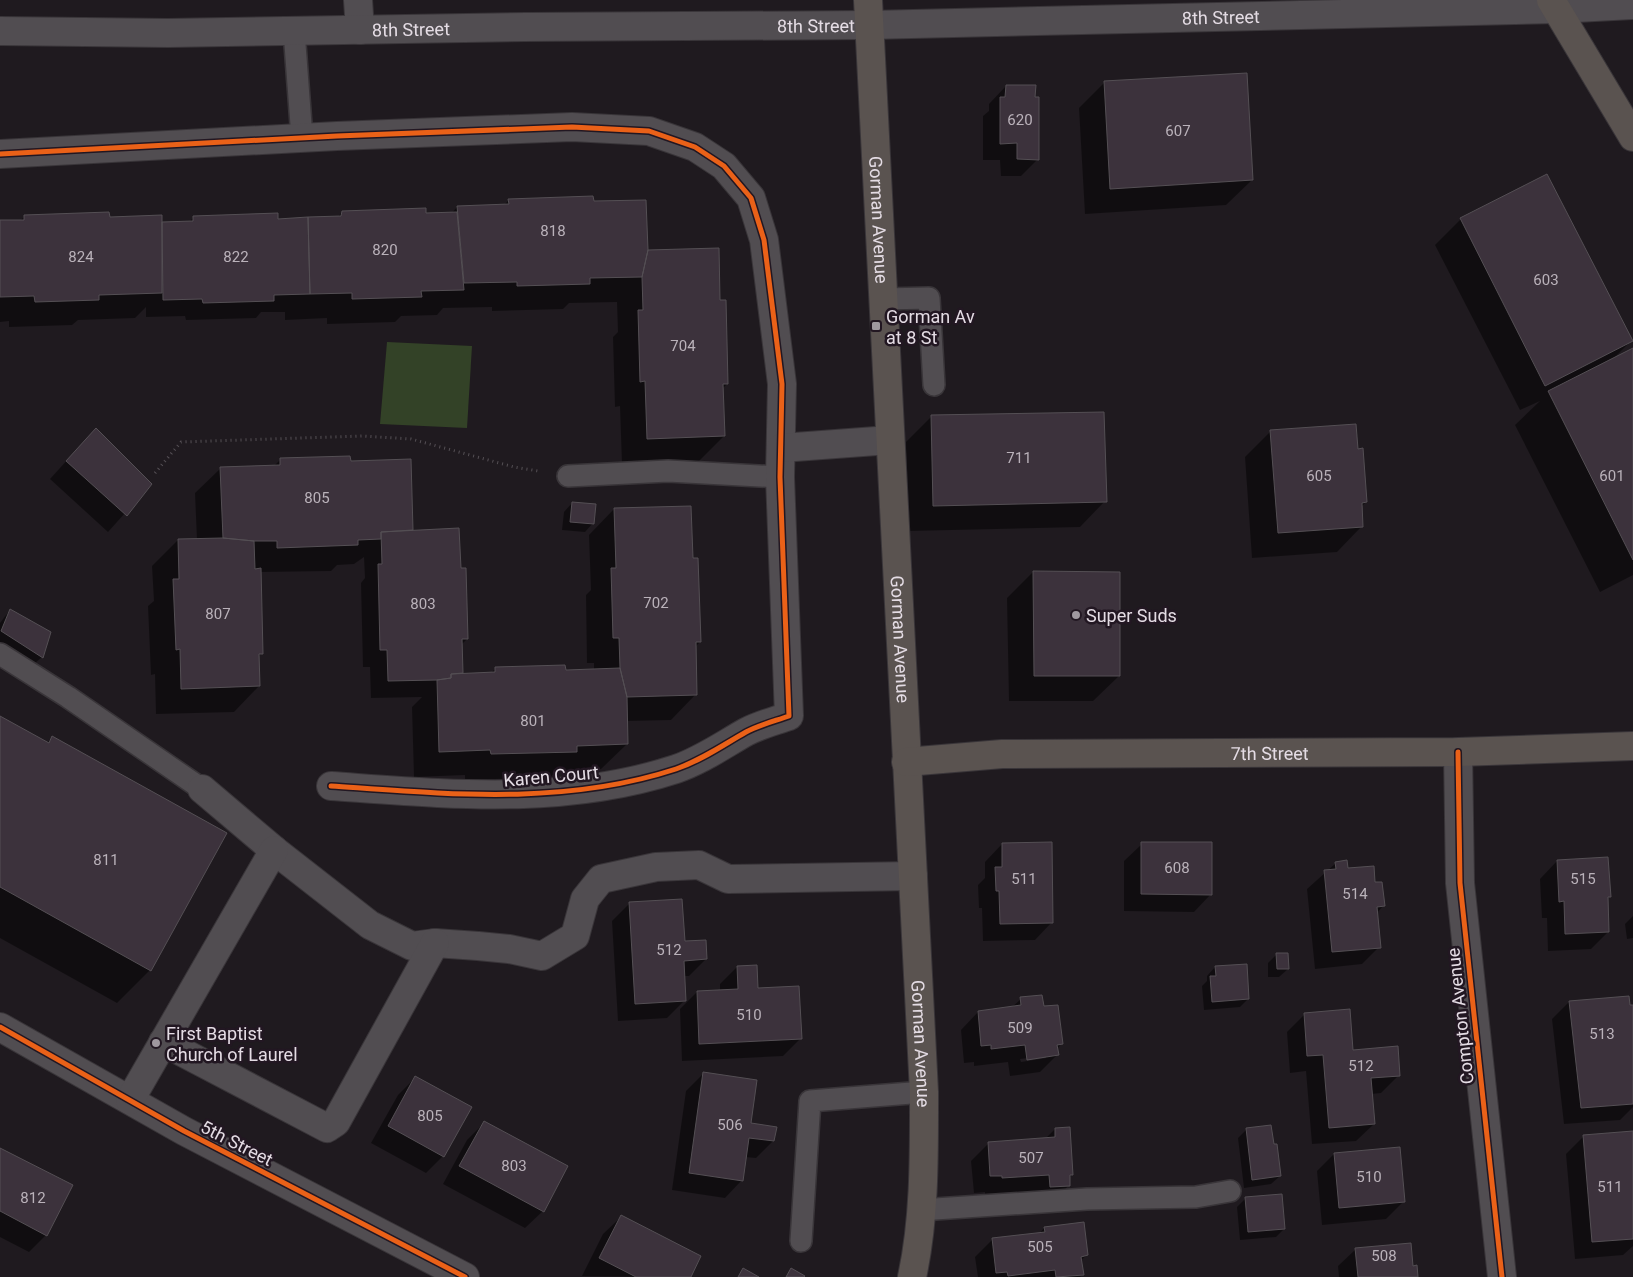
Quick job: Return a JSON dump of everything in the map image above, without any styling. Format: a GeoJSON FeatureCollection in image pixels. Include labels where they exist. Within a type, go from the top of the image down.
{"type":"FeatureCollection","features":[{"type":"Feature","properties":{"kind":"main road"},"geometry":{"type":"LineString","coordinates":[[1554,5],[1633,137]]}},
{"type":"Feature","properties":{"kind":"main road","name":"Gorman Avenue"},"geometry":{"type":"LineString","coordinates":[[869,12],[924,1092],[924,1160],[912,1277]]}},
{"type":"Feature","properties":{"kind":"main road","name":"7th Street"},"geometry":{"type":"LineString","coordinates":[[906,762],[1002,754],[1458,752],[1633,746]]}},
{"type":"Feature","properties":{"kind":"street"},"geometry":{"type":"LineString","coordinates":[[358,0],[360,30]]}},
{"type":"Feature","properties":{"kind":"street","name":"8th Street"},"geometry":{"type":"LineString","coordinates":[[0,31],[168,33],[360,30],[869,12],[1633,5]]}},
{"type":"Feature","properties":{"kind":"street"},"geometry":{"type":"LineString","coordinates":[[0,154],[302,138],[572,127],[649,131],[695,147],[724,166],[751,198],[764,240],[782,384],[780,477]]}},
{"type":"Feature","properties":{"kind":"street"},"geometry":{"type":"LineString","coordinates":[[781,448],[890,440]]}},
{"type":"Feature","properties":{"kind":"street","name":"Karen Court"},"geometry":{"type":"LineString","coordinates":[[331,786],[468,795],[519,796],[598,787],[645,778],[678,768],[715,752],[747,732],[789,716],[780,477]]}},
{"type":"Feature","properties":{"kind":"street","name":"Compton Avenue"},"geometry":{"type":"LineString","coordinates":[[1458,752],[1460,883],[1502,1277]]}},
{"type":"Feature","properties":{"kind":"street"},"geometry":{"type":"LineString","coordinates":[[202,789],[274,850],[370,925],[412,946],[435,943],[509,949],[542,956],[575,936],[586,899],[601,880],[656,867],[699,865],[728,879],[912,876]]}},
{"type":"Feature","properties":{"kind":"street"},"geometry":{"type":"LineString","coordinates":[[130,1100],[274,850]]}},
{"type":"Feature","properties":{"kind":"street"},"geometry":{"type":"LineString","coordinates":[[163,1042],[327,1128],[336,1122],[435,943]]}},
{"type":"Feature","properties":{"kind":"street","name":"5th Street"},"geometry":{"type":"LineString","coordinates":[[0,1027],[184,1131],[465,1277]]}},
{"type":"Feature","properties":{"kind":"lane"},"geometry":{"type":"LineString","coordinates":[[294,31],[302,138]]}},
{"type":"Feature","properties":{"kind":"lane"},"geometry":{"type":"LineString","coordinates":[[883,300],[929,298],[934,385]]}},
{"type":"Feature","properties":{"kind":"lane"},"geometry":{"type":"LineString","coordinates":[[568,476],[668,471],[780,477]]}},
{"type":"Feature","properties":{"kind":"lane"},"geometry":{"type":"LineString","coordinates":[[0,654],[68,697],[202,789]]}},
{"type":"Feature","properties":{"kind":"lane"},"geometry":{"type":"LineString","coordinates":[[801,1241],[810,1101],[924,1092]]}},
{"type":"Feature","properties":{"kind":"lane"},"geometry":{"type":"LineString","coordinates":[[920,1210],[1087,1200],[1196,1197],[1230,1191]]}},
{"type":"Feature","properties":{"kind":"path"},"geometry":{"type":"LineString","coordinates":[[155,473],[181,442],[362,436],[411,439],[514,467],[568,476]]}},
{"type":"Feature","properties":{"kind":"green space"},"geometry":{"type":"Polygon","coordinates":[[[387,342],[472,346],[467,428],[380,424],[387,342]]]}},
{"type":"Feature","properties":{"kind":"building"},"geometry":{"type":"Polygon","coordinates":[[[1247,73],[1253,180],[1110,189],[1104,81],[1247,73]]]}},
{"type":"Feature","properties":{"kind":"building"},"geometry":{"type":"Polygon","coordinates":[[[1006,85],[1036,85],[1035,97],[1039,97],[1039,160],[1017,159],[1017,143],[1000,144],[1000,97],[1005,97],[1006,85]]]}},
{"type":"Feature","properties":{"kind":"building"},"geometry":{"type":"Polygon","coordinates":[[[1547,174],[1633,341],[1545,386],[1460,218],[1547,174]]]}},
{"type":"Feature","properties":{"kind":"building"},"geometry":{"type":"Polygon","coordinates":[[[593,196],[594,201],[646,200],[648,250],[642,277],[590,278],[590,284],[517,286],[517,282],[464,283],[457,206],[509,204],[508,199],[593,196]]]}},
{"type":"Feature","properties":{"kind":"building"},"geometry":{"type":"Polygon","coordinates":[[[426,208],[426,213],[457,212],[464,290],[421,291],[422,297],[352,299],[352,293],[310,294],[308,217],[341,216],[342,211],[426,208]]]}},
{"type":"Feature","properties":{"kind":"building"},"geometry":{"type":"Polygon","coordinates":[[[109,212],[110,217],[162,215],[162,293],[99,295],[99,300],[35,302],[34,296],[0,297],[0,220],[24,220],[24,215],[109,212]]]}},
{"type":"Feature","properties":{"kind":"building"},"geometry":{"type":"Polygon","coordinates":[[[278,213],[278,219],[308,217],[310,294],[274,295],[274,301],[203,303],[202,299],[163,300],[162,222],[193,221],[193,216],[278,213]]]}},
{"type":"Feature","properties":{"kind":"building"},"geometry":{"type":"Polygon","coordinates":[[[719,248],[720,300],[726,300],[728,384],[723,384],[725,436],[647,439],[645,381],[640,382],[638,310],[643,310],[642,277],[648,250],[719,248]]]}},
{"type":"Feature","properties":{"kind":"building"},"geometry":{"type":"Polygon","coordinates":[[[1633,348],[1633,560],[1548,391],[1633,348]]]}},
{"type":"Feature","properties":{"kind":"building"},"geometry":{"type":"Polygon","coordinates":[[[1104,412],[1107,502],[933,506],[931,415],[1104,412]]]}},
{"type":"Feature","properties":{"kind":"building"},"geometry":{"type":"Polygon","coordinates":[[[1356,424],[1358,449],[1363,448],[1367,502],[1362,503],[1363,527],[1278,533],[1270,430],[1356,424]]]}},
{"type":"Feature","properties":{"kind":"building"},"geometry":{"type":"Polygon","coordinates":[[[96,428],[152,484],[127,516],[66,461],[96,428]]]}},
{"type":"Feature","properties":{"kind":"building"},"geometry":{"type":"Polygon","coordinates":[[[350,456],[351,461],[411,459],[413,530],[381,532],[381,539],[358,540],[358,545],[277,548],[277,541],[223,538],[220,467],[280,465],[280,458],[350,456]]]}},
{"type":"Feature","properties":{"kind":"building"},"geometry":{"type":"Polygon","coordinates":[[[572,502],[596,504],[594,524],[570,522],[572,502]]]}},
{"type":"Feature","properties":{"kind":"building"},"geometry":{"type":"Polygon","coordinates":[[[691,506],[693,558],[698,558],[701,642],[696,642],[697,695],[627,697],[620,668],[619,638],[613,638],[611,568],[616,568],[614,508],[691,506]]]}},
{"type":"Feature","properties":{"kind":"building"},"geometry":{"type":"Polygon","coordinates":[[[459,528],[461,568],[466,568],[468,639],[462,639],[463,673],[451,674],[451,678],[437,680],[388,681],[387,650],[380,650],[378,564],[382,564],[381,532],[459,528]]]}},
{"type":"Feature","properties":{"kind":"building"},"geometry":{"type":"Polygon","coordinates":[[[223,538],[254,541],[255,569],[261,568],[263,654],[259,654],[260,686],[181,689],[180,649],[176,650],[173,579],[179,579],[178,539],[223,538]]]}},
{"type":"Feature","properties":{"kind":"building","name":"Super Suds"},"geometry":{"type":"Polygon","coordinates":[[[1033,571],[1120,572],[1120,676],[1034,676],[1033,571]]]}},
{"type":"Feature","properties":{"kind":"building"},"geometry":{"type":"Polygon","coordinates":[[[10,609],[51,632],[43,658],[1,631],[10,609]]]}},
{"type":"Feature","properties":{"kind":"building"},"geometry":{"type":"Polygon","coordinates":[[[565,665],[566,670],[620,668],[627,697],[628,744],[577,746],[577,752],[491,754],[490,750],[439,752],[437,680],[451,678],[451,674],[495,672],[495,667],[565,665]]]}},
{"type":"Feature","properties":{"kind":"building"},"geometry":{"type":"Polygon","coordinates":[[[0,716],[49,743],[52,736],[227,833],[151,971],[0,887],[0,716]]]}},
{"type":"Feature","properties":{"kind":"building"},"geometry":{"type":"Polygon","coordinates":[[[1052,842],[1053,923],[1000,924],[999,891],[996,891],[995,867],[1002,867],[1002,843],[1052,842]]]}},
{"type":"Feature","properties":{"kind":"building"},"geometry":{"type":"Polygon","coordinates":[[[1141,842],[1212,842],[1212,895],[1141,894],[1141,842]]]}},
{"type":"Feature","properties":{"kind":"building"},"geometry":{"type":"Polygon","coordinates":[[[1608,857],[1611,897],[1608,897],[1609,932],[1565,934],[1564,901],[1559,902],[1557,860],[1608,857]]]}},
{"type":"Feature","properties":{"kind":"building"},"geometry":{"type":"Polygon","coordinates":[[[1347,860],[1348,868],[1374,866],[1375,882],[1382,882],[1385,906],[1377,907],[1381,948],[1332,952],[1324,870],[1336,869],[1335,862],[1347,860]]]}},
{"type":"Feature","properties":{"kind":"building"},"geometry":{"type":"Polygon","coordinates":[[[682,899],[685,941],[706,940],[707,959],[684,961],[686,1001],[635,1004],[629,902],[682,899]]]}},
{"type":"Feature","properties":{"kind":"building"},"geometry":{"type":"Polygon","coordinates":[[[1276,953],[1288,953],[1289,969],[1277,969],[1276,953]]]}},
{"type":"Feature","properties":{"kind":"building"},"geometry":{"type":"Polygon","coordinates":[[[1247,964],[1249,999],[1212,1002],[1210,976],[1216,976],[1215,966],[1247,964]]]}},
{"type":"Feature","properties":{"kind":"building"},"geometry":{"type":"Polygon","coordinates":[[[757,965],[758,988],[799,986],[802,1039],[699,1044],[697,991],[738,989],[737,966],[757,965]]]}},
{"type":"Feature","properties":{"kind":"building"},"geometry":{"type":"Polygon","coordinates":[[[1042,995],[1044,1006],[1058,1005],[1063,1044],[1057,1045],[1059,1055],[1027,1060],[1025,1045],[991,1049],[991,1045],[981,1046],[978,1011],[1021,1005],[1020,997],[1042,995]]]}},
{"type":"Feature","properties":{"kind":"building"},"geometry":{"type":"Polygon","coordinates":[[[1629,996],[1630,1005],[1633,1005],[1633,1104],[1581,1108],[1569,1001],[1629,996]]]}},
{"type":"Feature","properties":{"kind":"building"},"geometry":{"type":"Polygon","coordinates":[[[1350,1009],[1353,1050],[1398,1046],[1400,1076],[1371,1078],[1375,1124],[1329,1128],[1323,1055],[1307,1056],[1304,1013],[1350,1009]]]}},
{"type":"Feature","properties":{"kind":"building"},"geometry":{"type":"Polygon","coordinates":[[[703,1072],[757,1080],[751,1123],[777,1127],[774,1141],[749,1138],[743,1181],[689,1173],[703,1072]]]}},
{"type":"Feature","properties":{"kind":"building"},"geometry":{"type":"Polygon","coordinates":[[[415,1076],[472,1107],[444,1157],[388,1126],[415,1076]]]}},
{"type":"Feature","properties":{"kind":"building"},"geometry":{"type":"Polygon","coordinates":[[[484,1121],[568,1166],[544,1212],[459,1166],[484,1121]]]}},
{"type":"Feature","properties":{"kind":"building"},"geometry":{"type":"Polygon","coordinates":[[[1271,1125],[1274,1144],[1277,1144],[1281,1176],[1252,1180],[1246,1128],[1271,1125]]]}},
{"type":"Feature","properties":{"kind":"building"},"geometry":{"type":"Polygon","coordinates":[[[1070,1127],[1073,1175],[1070,1175],[1070,1186],[1050,1187],[1049,1175],[1002,1178],[1002,1176],[990,1176],[988,1142],[1055,1137],[1055,1128],[1070,1127]]]}},
{"type":"Feature","properties":{"kind":"building"},"geometry":{"type":"Polygon","coordinates":[[[1633,1131],[1633,1239],[1592,1242],[1583,1135],[1633,1131]]]}},
{"type":"Feature","properties":{"kind":"building"},"geometry":{"type":"Polygon","coordinates":[[[1400,1147],[1405,1202],[1339,1208],[1334,1153],[1400,1147]]]}},
{"type":"Feature","properties":{"kind":"building"},"geometry":{"type":"Polygon","coordinates":[[[0,1148],[73,1185],[47,1236],[0,1211],[0,1148]]]}},
{"type":"Feature","properties":{"kind":"building"},"geometry":{"type":"Polygon","coordinates":[[[1282,1194],[1285,1229],[1248,1232],[1245,1197],[1282,1194]]]}},
{"type":"Feature","properties":{"kind":"building"},"geometry":{"type":"Polygon","coordinates":[[[621,1215],[701,1256],[691,1277],[636,1277],[599,1258],[621,1215]]]}},
{"type":"Feature","properties":{"kind":"building"},"geometry":{"type":"Polygon","coordinates":[[[1084,1222],[1088,1255],[1081,1257],[1084,1275],[1056,1277],[1055,1270],[1008,1276],[1007,1272],[996,1273],[992,1238],[1045,1232],[1044,1227],[1084,1222]]]}},
{"type":"Feature","properties":{"kind":"building"},"geometry":{"type":"Polygon","coordinates":[[[1411,1243],[1413,1266],[1417,1265],[1418,1277],[1358,1277],[1355,1248],[1411,1243]]]}},
{"type":"Feature","properties":{"kind":"building"},"geometry":{"type":"Polygon","coordinates":[[[743,1268],[759,1277],[738,1277],[743,1268]]]}},
{"type":"Feature","properties":{"kind":"building"},"geometry":{"type":"Polygon","coordinates":[[[791,1268],[805,1276],[786,1277],[791,1268]]]}},
{"type":"Feature","properties":{"kind":"cycle path"},"geometry":{"type":"LineString","coordinates":[[0,154],[337,136],[572,127],[649,131],[695,147],[724,166],[751,198],[764,240],[782,384],[780,477],[789,716],[751,730],[704,757],[676,769],[633,781],[591,788],[548,793],[461,794],[331,786]]}},
{"type":"Feature","properties":{"kind":"cycle path"},"geometry":{"type":"LineString","coordinates":[[1458,752],[1460,883],[1502,1277]]}},
{"type":"Feature","properties":{"kind":"cycle path"},"geometry":{"type":"LineString","coordinates":[[0,1027],[184,1131],[465,1277]]}},
{"type":"Feature","properties":{"kind":"place","name":"Gorman Av at 8 St"},"geometry":{"type":"Point","coordinates":[876,326]}},
{"type":"Feature","properties":{"kind":"place","name":"Super Suds"},"geometry":{"type":"Point","coordinates":[1076,615]}},
{"type":"Feature","properties":{"kind":"place","name":"First Baptist Church of Laurel"},"geometry":{"type":"Point","coordinates":[156,1043]}}]}
